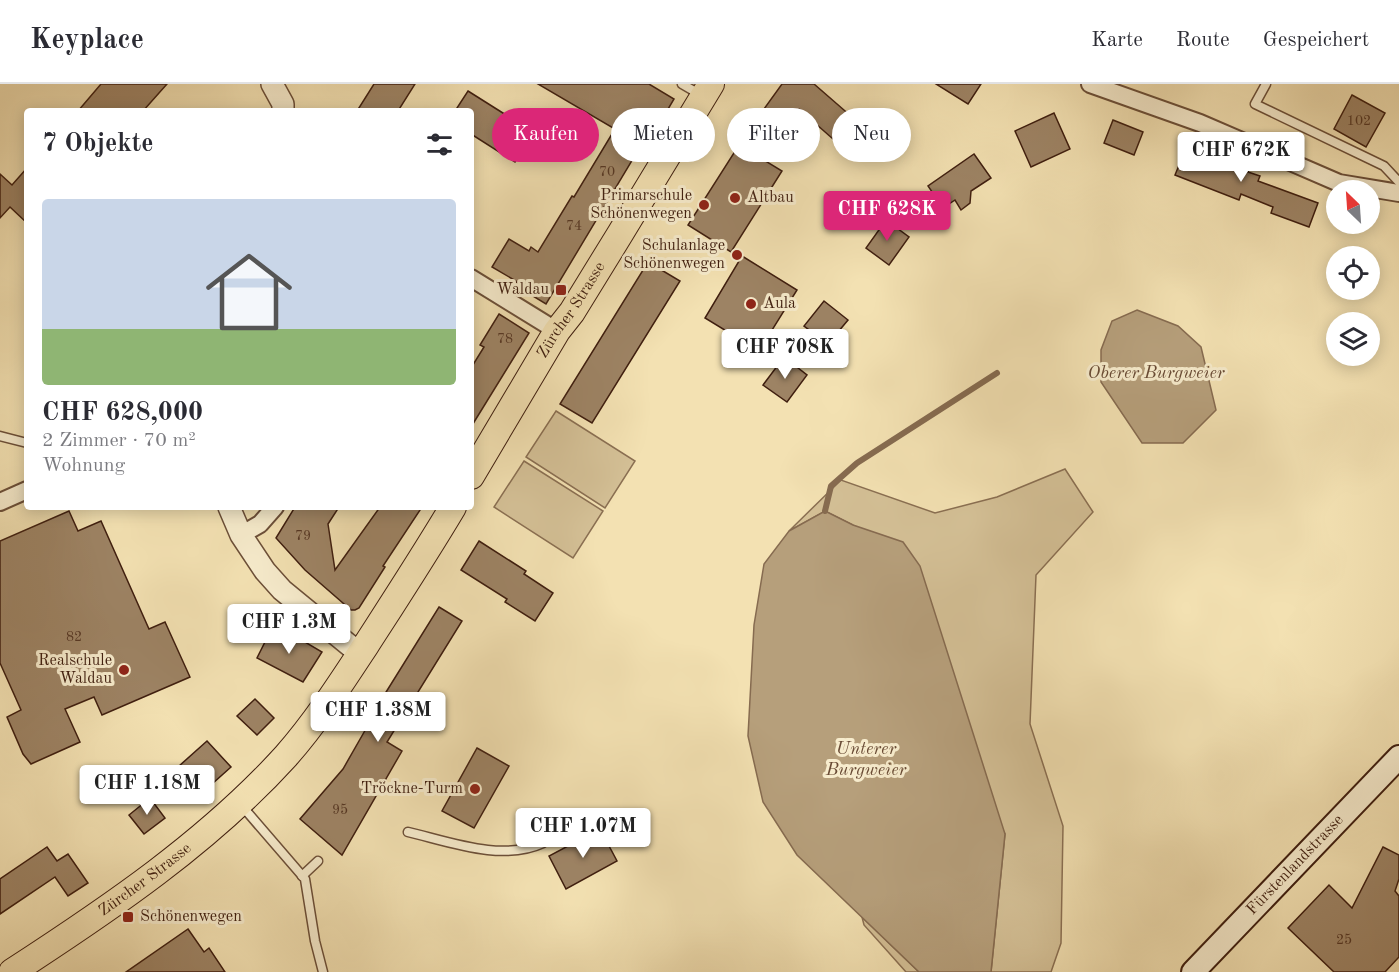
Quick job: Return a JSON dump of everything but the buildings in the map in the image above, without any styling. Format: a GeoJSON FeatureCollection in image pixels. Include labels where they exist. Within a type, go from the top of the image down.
{"type":"FeatureCollection","features":[{"type":"Feature","properties":{"kind":"main road","name":"Zürcher Strasse"},"geometry":{"type":"LineString","coordinates":[[474,471],[557,331],[583,295],[699,88]]}},
{"type":"Feature","properties":{"kind":"main road","name":"Zürcher Strasse"},"geometry":{"type":"LineString","coordinates":[[12,972],[124,896],[173,859],[239,803],[287,754],[328,702],[361,653],[451,510]]}},
{"type":"Feature","properties":{"kind":"main road","name":"Fürstenlandstrasse"},"geometry":{"type":"LineString","coordinates":[[1193,972],[1399,757]]}},
{"type":"Feature","properties":{"kind":"street"},"geometry":{"type":"LineString","coordinates":[[272,84],[283,108]]}},
{"type":"Feature","properties":{"kind":"street"},"geometry":{"type":"LineString","coordinates":[[1090,84],[1200,123],[1339,183],[1399,188]]}},
{"type":"Feature","properties":{"kind":"street"},"geometry":{"type":"LineString","coordinates":[[474,280],[557,331]]}},
{"type":"Feature","properties":{"kind":"street"},"geometry":{"type":"LineString","coordinates":[[0,501],[24,491]]}},
{"type":"Feature","properties":{"kind":"street"},"geometry":{"type":"LineString","coordinates":[[230,510],[241,535],[265,572],[282,590],[361,653]]}},
{"type":"Feature","properties":{"kind":"street"},"geometry":{"type":"LineString","coordinates":[[241,535],[260,524],[272,510]]}},
{"type":"Feature","properties":{"kind":"lane"},"geometry":{"type":"LineString","coordinates":[[1266,84],[1255,104],[1384,166],[1399,188]]}},
{"type":"Feature","properties":{"kind":"lane"},"geometry":{"type":"LineString","coordinates":[[0,436],[24,442]]}},
{"type":"Feature","properties":{"kind":"lane"},"geometry":{"type":"LineString","coordinates":[[239,803],[305,879],[315,941],[323,972]]}},
{"type":"Feature","properties":{"kind":"lane"},"geometry":{"type":"LineString","coordinates":[[408,832],[468,847],[499,851],[535,847],[543,843]]}},
{"type":"Feature","properties":{"kind":"lane"},"geometry":{"type":"LineString","coordinates":[[302,876],[318,861]]}},
{"type":"Feature","properties":{"kind":"shaded area"},"geometry":{"type":"Polygon","coordinates":[[[556,411],[635,461],[605,508],[526,457],[556,411]]]}},
{"type":"Feature","properties":{"kind":"shaded area"},"geometry":{"type":"Polygon","coordinates":[[[524,461],[603,511],[573,558],[494,507],[524,461]]]}},
{"type":"Feature","properties":{"kind":"shaded area"},"geometry":{"type":"Polygon","coordinates":[[[1065,469],[1093,512],[1036,575],[1030,724],[1063,826],[1061,943],[1051,972],[991,972],[1005,834],[853,525],[825,511],[789,531],[841,480],[935,513],[997,497],[1065,469]]]}},
{"type":"Feature","properties":{"kind":"shaded area"},"geometry":{"type":"Polygon","coordinates":[[[862,917],[919,972],[906,972],[864,925],[862,917]]]}},
{"type":"Feature","properties":{"kind":"water","name":"Oberer Burgweier"},"geometry":{"type":"Polygon","coordinates":[[[1137,310],[1178,326],[1201,347],[1216,410],[1183,443],[1142,443],[1101,382],[1101,350],[1112,321],[1137,310]]]}},
{"type":"Feature","properties":{"kind":"water","name":"Unterer Burgweier"},"geometry":{"type":"Polygon","coordinates":[[[825,511],[853,525],[903,542],[920,566],[1005,834],[991,972],[919,972],[797,855],[763,802],[748,736],[754,625],[764,564],[789,531],[825,511]]]}},
{"type":"Feature","properties":{"kind":"waterway"},"geometry":{"type":"LineString","coordinates":[[825,511],[831,486],[857,463],[997,373]]}},
{"type":"Feature","properties":{"kind":"place","name":"Altbau"},"geometry":{"type":"Point","coordinates":[735,198]}},
{"type":"Feature","properties":{"kind":"place","name":"Primarschule Schönenwegen"},"geometry":{"type":"Point","coordinates":[704,205]}},
{"type":"Feature","properties":{"kind":"place","name":"Schulanlage Schönenwegen"},"geometry":{"type":"Point","coordinates":[737,255]}},
{"type":"Feature","properties":{"kind":"place","name":"Waldau"},"geometry":{"type":"Point","coordinates":[561,290]}},
{"type":"Feature","properties":{"kind":"place","name":"Aula"},"geometry":{"type":"Point","coordinates":[751,304]}},
{"type":"Feature","properties":{"kind":"place","name":"Realschule Waldau"},"geometry":{"type":"Point","coordinates":[124,670]}},
{"type":"Feature","properties":{"kind":"place","name":"Tröckne-Turm"},"geometry":{"type":"Point","coordinates":[475,789]}},
{"type":"Feature","properties":{"kind":"place","name":"Schönenwegen"},"geometry":{"type":"Point","coordinates":[128,917]}}]}
